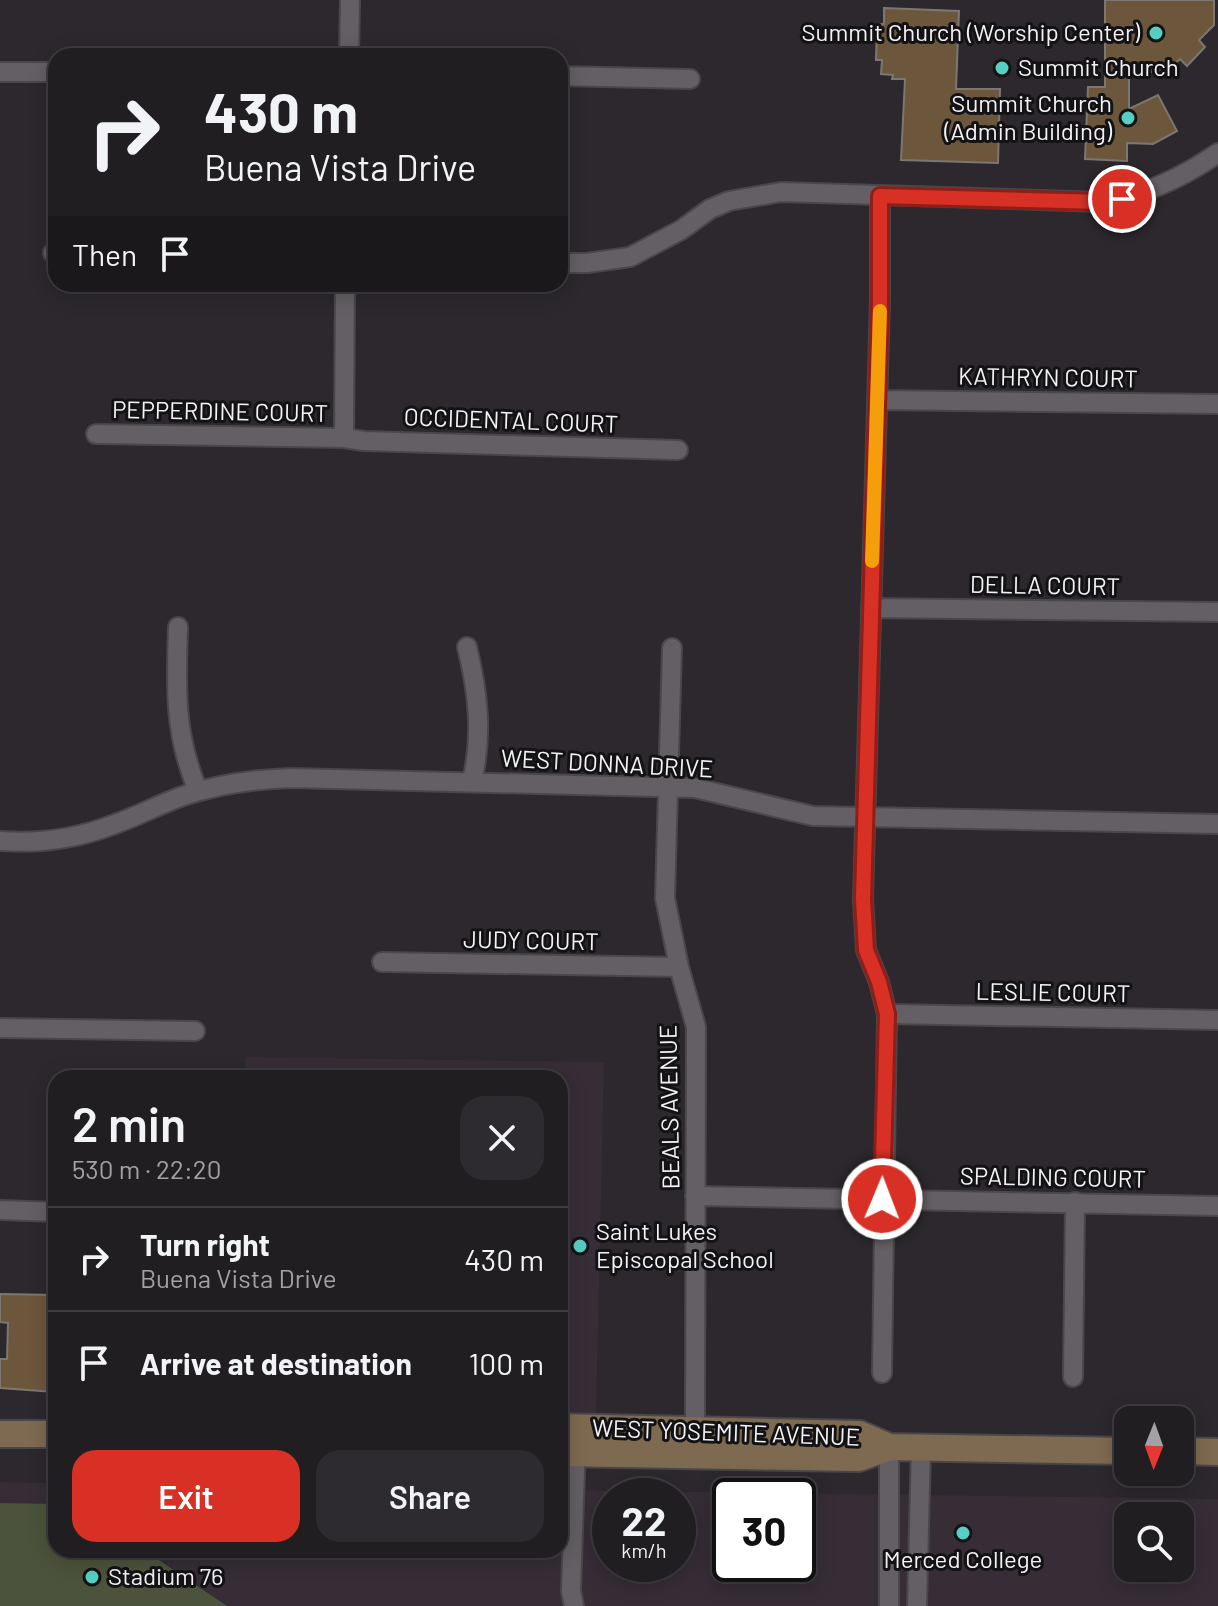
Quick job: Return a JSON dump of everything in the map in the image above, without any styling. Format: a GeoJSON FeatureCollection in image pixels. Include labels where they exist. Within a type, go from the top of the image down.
{"type":"FeatureCollection","features":[{"type":"Feature","properties":{"kind":"main road","name":"WEST YOSEMITE AVENUE"},"geometry":{"type":"LineString","coordinates":[[568,1440],[695,1430],[859,1434],[889,1447]]}},
{"type":"Feature","properties":{"kind":"main road"},"geometry":{"type":"LineString","coordinates":[[0,1434],[48,1434]]}},
{"type":"Feature","properties":{"kind":"main road","name":"WEST YOSEMITE AVENUE"},"geometry":{"type":"LineString","coordinates":[[568,1440],[859,1458],[889,1447],[1114,1451]]}},
{"type":"Feature","properties":{"kind":"main road"},"geometry":{"type":"LineString","coordinates":[[1194,1451],[1218,1452]]}},
{"type":"Feature","properties":{"kind":"street"},"geometry":{"type":"LineString","coordinates":[[349,48],[350,0]]}},
{"type":"Feature","properties":{"kind":"street"},"geometry":{"type":"LineString","coordinates":[[0,72],[48,72]]}},
{"type":"Feature","properties":{"kind":"street"},"geometry":{"type":"LineString","coordinates":[[568,76],[690,79]]}},
{"type":"Feature","properties":{"kind":"street"},"geometry":{"type":"LineString","coordinates":[[568,263],[630,257],[681,230],[710,209],[729,201],[781,192],[1103,202],[1122,199],[1174,180],[1218,153]]}},
{"type":"Feature","properties":{"kind":"street"},"geometry":{"type":"LineString","coordinates":[[880,196],[863,930],[866,950],[887,1014],[882,1199],[882,1373]]}},
{"type":"Feature","properties":{"kind":"street"},"geometry":{"type":"LineString","coordinates":[[344,438],[345,292]]}},
{"type":"Feature","properties":{"kind":"street","name":"KATHRYN COURT"},"geometry":{"type":"LineString","coordinates":[[877,400],[1218,404]]}},
{"type":"Feature","properties":{"kind":"street","name":"PEPPERDINE COURT"},"geometry":{"type":"LineString","coordinates":[[96,434],[344,438]]}},
{"type":"Feature","properties":{"kind":"street","name":"OCCIDENTAL COURT"},"geometry":{"type":"LineString","coordinates":[[344,438],[379,442],[678,450]]}},
{"type":"Feature","properties":{"kind":"street","name":"DELLA COURT"},"geometry":{"type":"LineString","coordinates":[[871,608],[1218,612]]}},
{"type":"Feature","properties":{"kind":"street"},"geometry":{"type":"LineString","coordinates":[[178,627],[178,726],[189,770],[198,791]]}},
{"type":"Feature","properties":{"kind":"street"},"geometry":{"type":"LineString","coordinates":[[467,647],[480,719],[472,781]]}},
{"type":"Feature","properties":{"kind":"street","name":"BEALS AVENUE"},"geometry":{"type":"LineString","coordinates":[[672,648],[665,898],[679,967],[696,1027],[695,1430]]}},
{"type":"Feature","properties":{"kind":"street","name":"WEST DONNA DRIVE"},"geometry":{"type":"LineString","coordinates":[[0,841],[77,836],[114,825],[198,791],[263,779],[668,786],[695,788],[791,813],[1218,824]]}},
{"type":"Feature","properties":{"kind":"street","name":"JUDY COURT"},"geometry":{"type":"LineString","coordinates":[[382,962],[679,967]]}},
{"type":"Feature","properties":{"kind":"street","name":"LESLIE COURT"},"geometry":{"type":"LineString","coordinates":[[887,1014],[1218,1020]]}},
{"type":"Feature","properties":{"kind":"street"},"geometry":{"type":"LineString","coordinates":[[0,1028],[195,1031]]}},
{"type":"Feature","properties":{"kind":"street","name":"SPALDING COURT"},"geometry":{"type":"LineString","coordinates":[[695,1196],[1218,1206]]}},
{"type":"Feature","properties":{"kind":"street"},"geometry":{"type":"LineString","coordinates":[[1073,1377],[1075,1202]]}},
{"type":"Feature","properties":{"kind":"street"},"geometry":{"type":"LineString","coordinates":[[0,1210],[48,1212]]}},
{"type":"Feature","properties":{"kind":"street"},"geometry":{"type":"LineString","coordinates":[[568,1440],[571,1591],[574,1606]]}},
{"type":"Feature","properties":{"kind":"street"},"geometry":{"type":"LineString","coordinates":[[889,1447],[889,1606]]}},
{"type":"Feature","properties":{"kind":"street"},"geometry":{"type":"LineString","coordinates":[[917,1606],[921,1447]]}},
{"type":"Feature","properties":{"kind":"shaded area","name":"Saint Lukes Episcopal School"},"geometry":{"type":"Polygon","coordinates":[[[246,1057],[604,1062],[596,1415],[568,1415],[568,1070],[244,1070],[246,1057]]]}},
{"type":"Feature","properties":{"kind":"shaded area","name":"Merced College"},"geometry":{"type":"Polygon","coordinates":[[[0,1482],[48,1483],[48,1558],[568,1558],[568,1490],[592,1490],[592,1582],[696,1582],[696,1492],[712,1492],[712,1582],[816,1582],[816,1494],[1218,1499],[1218,1606],[0,1606],[0,1482]]]}},
{"type":"Feature","properties":{"kind":"green space","name":"Stadium 76"},"geometry":{"type":"Polygon","coordinates":[[[0,1503],[48,1504],[48,1558],[156,1558],[227,1606],[0,1606],[0,1503]]]}},
{"type":"Feature","properties":{"kind":"building"},"geometry":{"type":"Polygon","coordinates":[[[1105,0],[1214,0],[1214,25],[1199,40],[1205,47],[1187,66],[1180,59],[1165,72],[1129,72],[1129,109],[1158,95],[1177,131],[1153,144],[1127,143],[1127,161],[1085,159],[1088,87],[1105,87],[1105,0]]]}},
{"type":"Feature","properties":{"kind":"building"},"geometry":{"type":"Polygon","coordinates":[[[884,8],[959,11],[956,89],[1000,89],[998,163],[901,160],[905,79],[892,79],[893,75],[881,74],[882,60],[876,60],[877,24],[884,24],[884,8]]]}},
{"type":"Feature","properties":{"kind":"building"},"geometry":{"type":"Polygon","coordinates":[[[0,1294],[48,1295],[48,1392],[0,1388],[0,1359],[7,1359],[8,1323],[0,1322],[0,1294]]]}},
{"type":"Feature","properties":{"kind":"slow traffic"},"geometry":{"type":"LineString","coordinates":[[872,561],[880,311]]}},
{"type":"Feature","properties":{"kind":"place","name":"Summit Church (Worship Center)"},"geometry":{"type":"Point","coordinates":[1156,33]}},
{"type":"Feature","properties":{"kind":"place","name":"Summit Church"},"geometry":{"type":"Point","coordinates":[1002,68]}},
{"type":"Feature","properties":{"kind":"place","name":"Summit Church (Admin Building)"},"geometry":{"type":"Point","coordinates":[1128,118]}},
{"type":"Feature","properties":{"kind":"place","name":"Saint Lukes Episcopal School"},"geometry":{"type":"Point","coordinates":[580,1246]}},
{"type":"Feature","properties":{"kind":"place","name":"Merced College"},"geometry":{"type":"Point","coordinates":[963,1533]}},
{"type":"Feature","properties":{"kind":"place","name":"Stadium 76"},"geometry":{"type":"Point","coordinates":[92,1577]}},
{"type":"Feature","properties":{"kind":"route"},"geometry":{"type":"LineString","coordinates":[[882,1199],[887,1014],[866,950],[863,930],[880,300],[880,196],[1103,202],[1122,199]]}}]}
